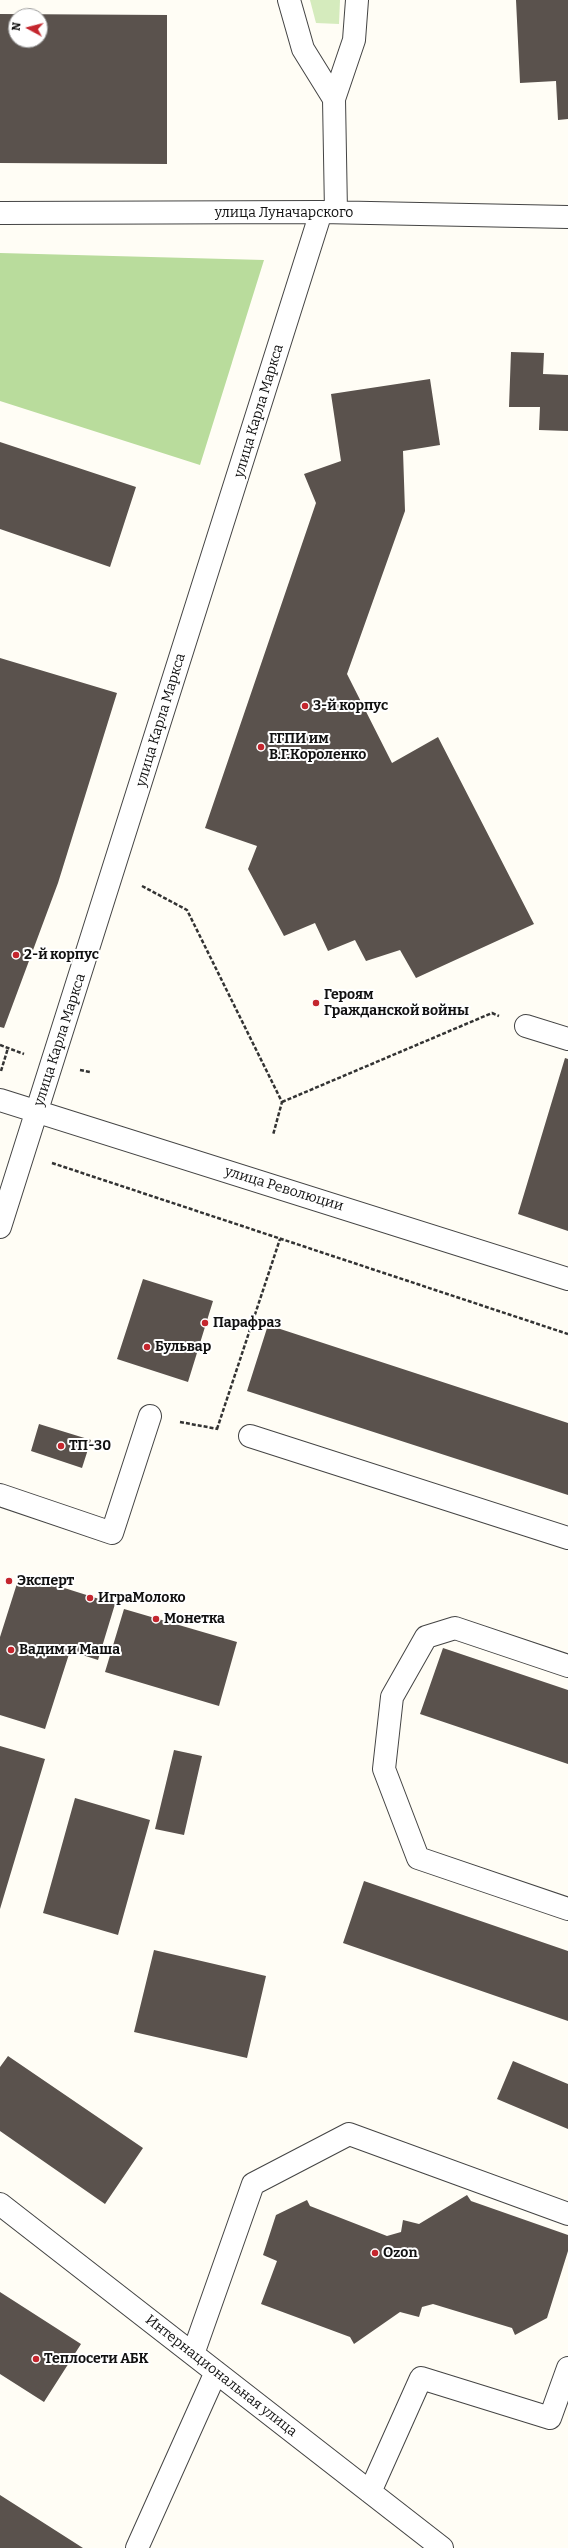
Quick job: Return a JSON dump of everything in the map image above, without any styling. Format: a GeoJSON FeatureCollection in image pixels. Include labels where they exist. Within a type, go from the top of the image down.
{"type":"FeatureCollection","features":[{"type":"Feature","properties":{"kind":"street"},"geometry":{"type":"LineString","coordinates":[[288,0],[303,49],[334,99]]}},
{"type":"Feature","properties":{"kind":"street","name":"улица Карла Маркса"},"geometry":{"type":"LineString","coordinates":[[0,1226],[329,212],[334,99],[354,40],[357,0]]}},
{"type":"Feature","properties":{"kind":"street","name":"улица Луначарского"},"geometry":{"type":"LineString","coordinates":[[0,213],[329,212],[568,217]]}},
{"type":"Feature","properties":{"kind":"street"},"geometry":{"type":"LineString","coordinates":[[526,1026],[568,1039]]}},
{"type":"Feature","properties":{"kind":"street","name":"улица Революции"},"geometry":{"type":"LineString","coordinates":[[0,1100],[37,1113],[568,1279]]}},
{"type":"Feature","properties":{"kind":"street"},"geometry":{"type":"LineString","coordinates":[[0,1495],[112,1533],[150,1416]]}},
{"type":"Feature","properties":{"kind":"street"},"geometry":{"type":"LineString","coordinates":[[250,1436],[568,1538]]}},
{"type":"Feature","properties":{"kind":"street"},"geometry":{"type":"LineString","coordinates":[[568,1666],[456,1628],[426,1637],[392,1696],[384,1769],[418,1858],[568,1909]]}},
{"type":"Feature","properties":{"kind":"street"},"geometry":{"type":"LineString","coordinates":[[194,2354],[253,2184],[349,2134],[568,2214]]}},
{"type":"Feature","properties":{"kind":"street","name":"Интернациональная улица"},"geometry":{"type":"LineString","coordinates":[[0,2204],[442,2548]]}},
{"type":"Feature","properties":{"kind":"street"},"geometry":{"type":"LineString","coordinates":[[370,2492],[421,2378],[550,2418],[568,2368]]}},
{"type":"Feature","properties":{"kind":"street"},"geometry":{"type":"LineString","coordinates":[[138,2548],[216,2372]]}},
{"type":"Feature","properties":{"kind":"path"},"geometry":{"type":"LineString","coordinates":[[142,886],[187,910],[282,1102],[273,1135]]}},
{"type":"Feature","properties":{"kind":"path"},"geometry":{"type":"LineString","coordinates":[[282,1102],[492,1013],[526,1026]]}},
{"type":"Feature","properties":{"kind":"path"},"geometry":{"type":"LineString","coordinates":[[0,1074],[8,1048]]}},
{"type":"Feature","properties":{"kind":"path"},"geometry":{"type":"LineString","coordinates":[[24,1153],[568,1334]]}},
{"type":"Feature","properties":{"kind":"path"},"geometry":{"type":"LineString","coordinates":[[217,1429],[280,1239]]}},
{"type":"Feature","properties":{"kind":"path"},"geometry":{"type":"LineString","coordinates":[[150,1416],[250,1436]]}},
{"type":"Feature","properties":{"kind":"green space"},"geometry":{"type":"Polygon","coordinates":[[[310,0],[340,0],[339,24],[316,23],[310,0]]]}},
{"type":"Feature","properties":{"kind":"green space"},"geometry":{"type":"Polygon","coordinates":[[[0,253],[264,260],[200,465],[0,401],[0,253]]]}},
{"type":"Feature","properties":{"kind":"building"},"geometry":{"type":"Polygon","coordinates":[[[516,0],[568,0],[568,119],[558,120],[556,81],[520,83],[516,0]]]}},
{"type":"Feature","properties":{"kind":"building"},"geometry":{"type":"Polygon","coordinates":[[[0,14],[8,14],[8,48],[48,48],[48,14],[167,15],[167,164],[0,163],[0,14]]]}},
{"type":"Feature","properties":{"kind":"building"},"geometry":{"type":"Polygon","coordinates":[[[511,352],[544,353],[543,374],[568,375],[568,431],[539,430],[540,407],[509,407],[511,352]]]}},
{"type":"Feature","properties":{"kind":"building","name":"3-й корпус"},"geometry":{"type":"Polygon","coordinates":[[[430,379],[440,445],[403,451],[405,511],[347,674],[392,763],[438,737],[534,924],[416,978],[400,950],[366,961],[355,940],[328,951],[315,923],[284,936],[248,869],[257,846],[205,828],[316,503],[304,474],[341,461],[331,394],[430,379]]]}},
{"type":"Feature","properties":{"kind":"building"},"geometry":{"type":"Polygon","coordinates":[[[0,442],[136,487],[110,567],[0,529],[0,442]]]}},
{"type":"Feature","properties":{"kind":"building"},"geometry":{"type":"Polygon","coordinates":[[[0,658],[117,693],[58,883],[4,1028],[0,1027],[0,658]]]}},
{"type":"Feature","properties":{"kind":"building"},"geometry":{"type":"Polygon","coordinates":[[[565,1058],[568,1059],[568,1231],[518,1214],[565,1058]]]}},
{"type":"Feature","properties":{"kind":"building"},"geometry":{"type":"Polygon","coordinates":[[[143,1279],[213,1301],[188,1382],[117,1359],[143,1279]]]}},
{"type":"Feature","properties":{"kind":"building"},"geometry":{"type":"Polygon","coordinates":[[[268,1325],[568,1423],[568,1495],[247,1391],[268,1325]]]}},
{"type":"Feature","properties":{"kind":"building","name":"ТП-30"},"geometry":{"type":"Polygon","coordinates":[[[39,1424],[91,1440],[82,1468],[31,1451],[39,1424]]]}},
{"type":"Feature","properties":{"kind":"building"},"geometry":{"type":"Polygon","coordinates":[[[20,1574],[115,1604],[98,1660],[70,1651],[45,1729],[0,1715],[0,1637],[20,1574]]]}},
{"type":"Feature","properties":{"kind":"building"},"geometry":{"type":"Polygon","coordinates":[[[124,1609],[237,1642],[219,1706],[105,1672],[124,1609]]]}},
{"type":"Feature","properties":{"kind":"building"},"geometry":{"type":"Polygon","coordinates":[[[443,1648],[568,1690],[568,1764],[420,1714],[443,1648]]]}},
{"type":"Feature","properties":{"kind":"building"},"geometry":{"type":"Polygon","coordinates":[[[0,1746],[45,1759],[0,1909],[0,1746]]]}},
{"type":"Feature","properties":{"kind":"building"},"geometry":{"type":"Polygon","coordinates":[[[174,1750],[202,1756],[184,1835],[155,1829],[174,1750]]]}},
{"type":"Feature","properties":{"kind":"building"},"geometry":{"type":"Polygon","coordinates":[[[75,1798],[150,1820],[118,1935],[43,1913],[75,1798]]]}},
{"type":"Feature","properties":{"kind":"building"},"geometry":{"type":"Polygon","coordinates":[[[364,1881],[568,1951],[568,2021],[343,1943],[364,1881]]]}},
{"type":"Feature","properties":{"kind":"building"},"geometry":{"type":"Polygon","coordinates":[[[154,1950],[266,1976],[247,2058],[134,2032],[154,1950]]]}},
{"type":"Feature","properties":{"kind":"building"},"geometry":{"type":"Polygon","coordinates":[[[8,2056],[143,2148],[105,2204],[0,2131],[0,2067],[8,2056]]]}},
{"type":"Feature","properties":{"kind":"building"},"geometry":{"type":"Polygon","coordinates":[[[513,2061],[568,2084],[568,2129],[497,2099],[513,2061]]]}},
{"type":"Feature","properties":{"kind":"building"},"geometry":{"type":"Polygon","coordinates":[[[467,2195],[471,2201],[568,2235],[568,2251],[547,2318],[515,2335],[512,2328],[433,2304],[422,2307],[419,2317],[400,2312],[354,2344],[350,2337],[261,2304],[277,2261],[263,2255],[276,2215],[307,2200],[310,2206],[387,2236],[401,2232],[403,2220],[419,2224],[467,2195]]]}},
{"type":"Feature","properties":{"kind":"building","name":"Теплосети АБК"},"geometry":{"type":"Polygon","coordinates":[[[0,2292],[81,2344],[44,2402],[0,2374],[0,2292]]]}},
{"type":"Feature","properties":{"kind":"building"},"geometry":{"type":"Polygon","coordinates":[[[0,2495],[83,2548],[0,2548],[0,2495]]]}},
{"type":"Feature","properties":{"kind":"place","name":"3-й корпус"},"geometry":{"type":"Point","coordinates":[305,706]}},
{"type":"Feature","properties":{"kind":"place","name":"ГГПИ им В.Г.Короленко"},"geometry":{"type":"Point","coordinates":[261,747]}},
{"type":"Feature","properties":{"kind":"place","name":"2-й корпус"},"geometry":{"type":"Point","coordinates":[16,955]}},
{"type":"Feature","properties":{"kind":"place","name":"Героям Гражданской войны"},"geometry":{"type":"Point","coordinates":[316,1003]}},
{"type":"Feature","properties":{"kind":"place","name":"Парафраз"},"geometry":{"type":"Point","coordinates":[205,1323]}},
{"type":"Feature","properties":{"kind":"place","name":"Бульвар"},"geometry":{"type":"Point","coordinates":[147,1347]}},
{"type":"Feature","properties":{"kind":"place","name":"ТП-30"},"geometry":{"type":"Point","coordinates":[61,1446]}},
{"type":"Feature","properties":{"kind":"place","name":"Эксперт"},"geometry":{"type":"Point","coordinates":[9,1581]}},
{"type":"Feature","properties":{"kind":"place","name":"ИграМолоко"},"geometry":{"type":"Point","coordinates":[90,1598]}},
{"type":"Feature","properties":{"kind":"place","name":"Монетка"},"geometry":{"type":"Point","coordinates":[156,1619]}},
{"type":"Feature","properties":{"kind":"place","name":"Вадим и Маша"},"geometry":{"type":"Point","coordinates":[11,1650]}},
{"type":"Feature","properties":{"kind":"place","name":"Ozon"},"geometry":{"type":"Point","coordinates":[375,2253]}},
{"type":"Feature","properties":{"kind":"place","name":"Теплосети АБК"},"geometry":{"type":"Point","coordinates":[36,2359]}}]}
